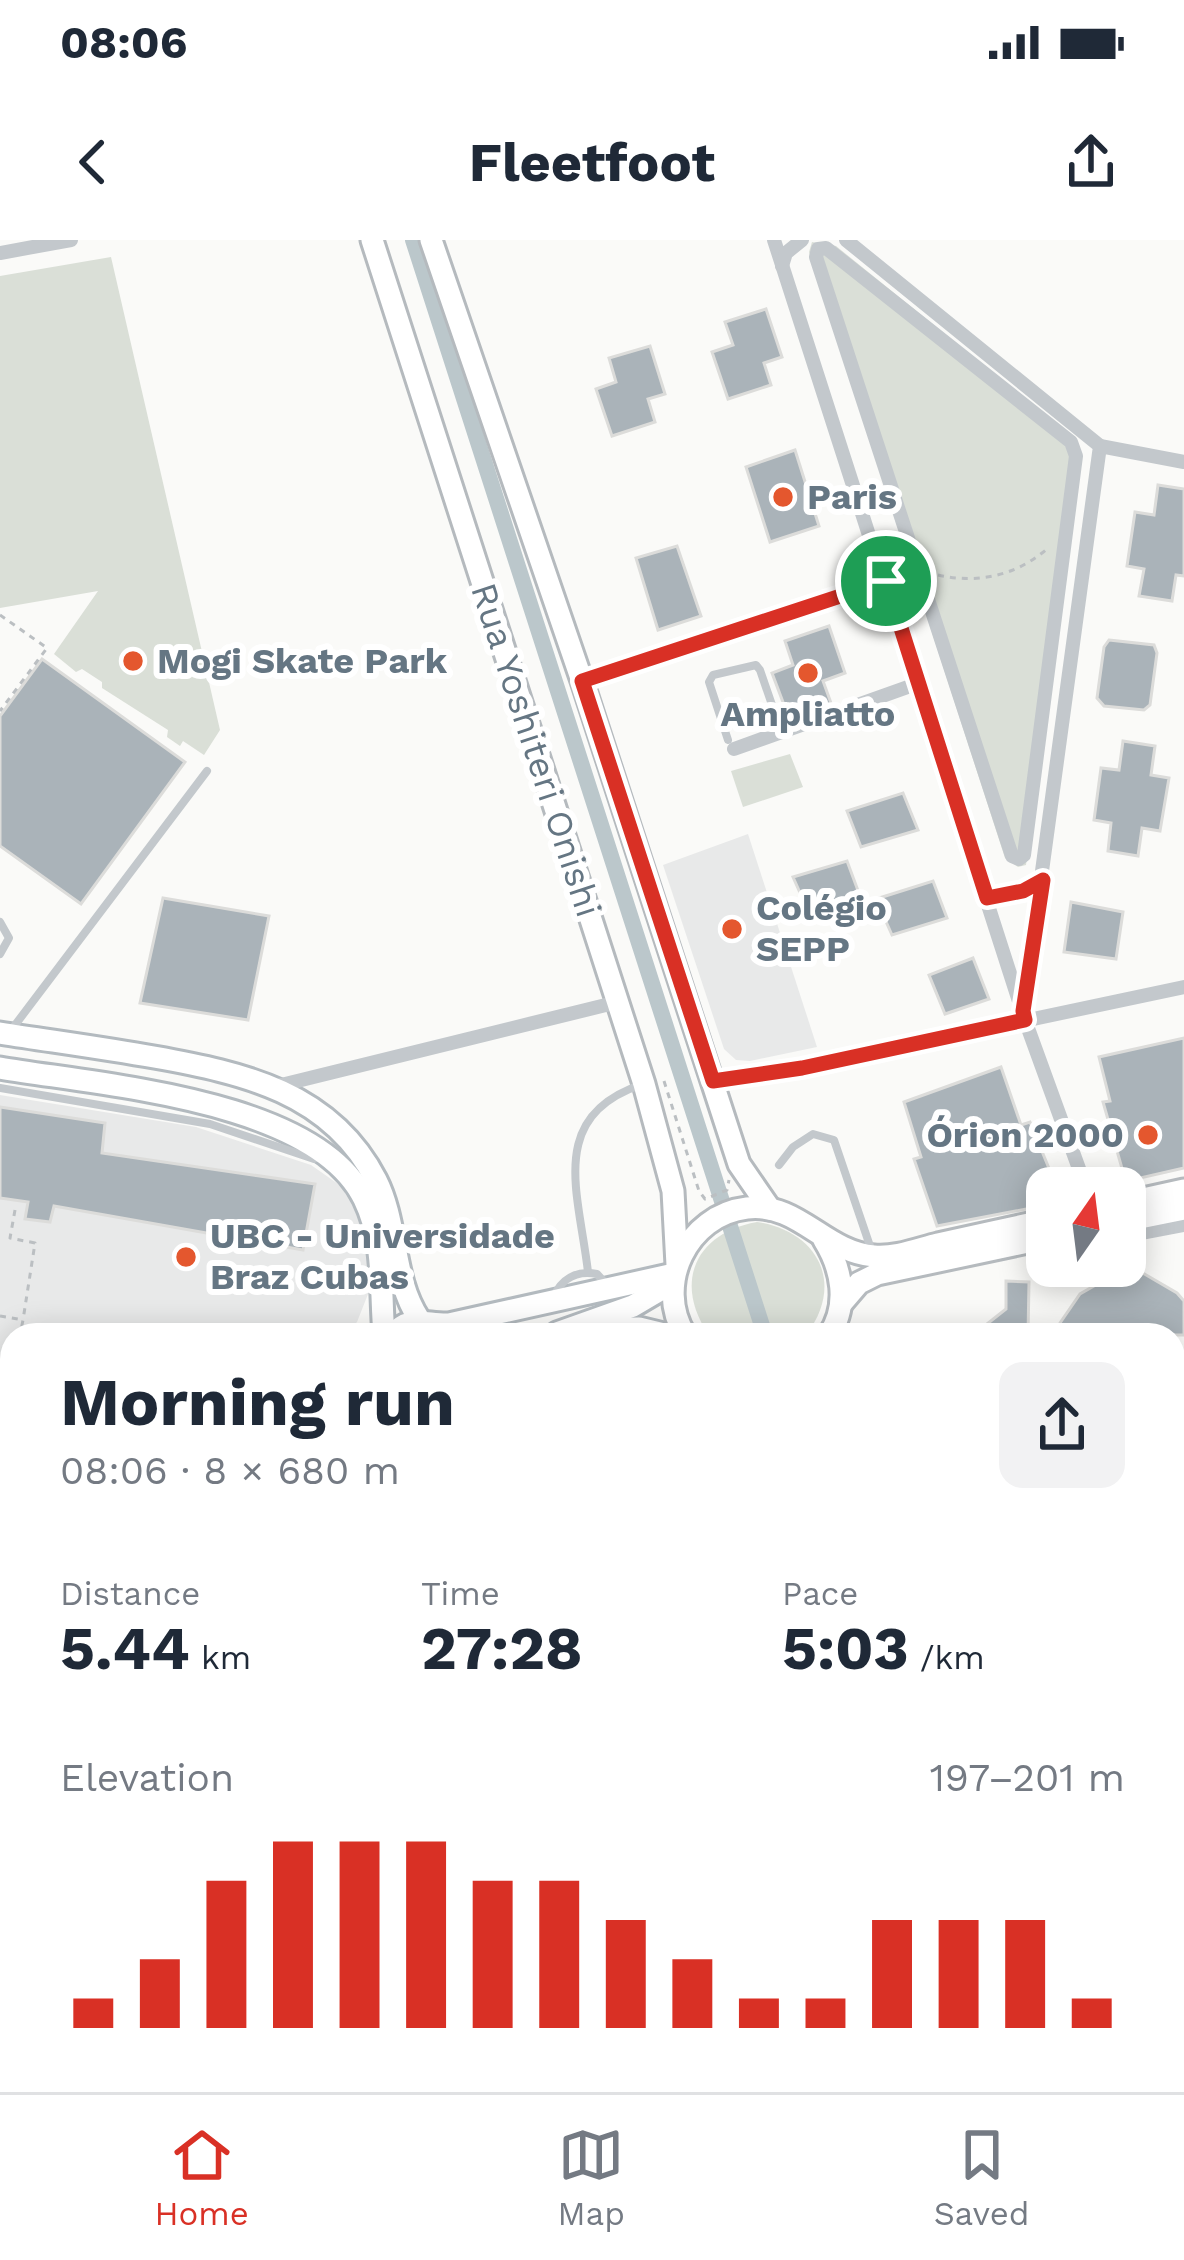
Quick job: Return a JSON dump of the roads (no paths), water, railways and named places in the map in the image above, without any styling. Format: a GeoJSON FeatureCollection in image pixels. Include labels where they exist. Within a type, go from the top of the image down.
{"type":"FeatureCollection","features":[{"type":"Feature","properties":{"kind":"main road","name":"Rua Yoshiteri Onishi"},"geometry":{"type":"LineString","coordinates":[[372,240],[618,1002],[653,1081],[673,1191],[674,1306],[680,1323]]}},
{"type":"Feature","properties":{"kind":"main road","name":"Rua Yoshiteri Onishi"},"geometry":{"type":"LineString","coordinates":[[431,240],[582,681],[739,1164],[770,1208]]}},
{"type":"Feature","properties":{"kind":"main road"},"geometry":{"type":"LineString","coordinates":[[4,1033],[221,1070],[277,1087],[307,1103],[341,1130],[361,1154],[393,1223],[408,1295],[419,1319]]}},
{"type":"Feature","properties":{"kind":"main road"},"geometry":{"type":"LineString","coordinates":[[0,1069],[211,1114],[316,1148],[345,1172],[364,1198],[382,1271],[386,1323]]}},
{"type":"Feature","properties":{"kind":"main road"},"geometry":{"type":"LineString","coordinates":[[211,1114],[221,1070]]}},
{"type":"Feature","properties":{"kind":"main road"},"geometry":{"type":"LineString","coordinates":[[1146,1198],[1184,1190]]}},
{"type":"Feature","properties":{"kind":"main road"},"geometry":{"type":"LineString","coordinates":[[584,1323],[633,1306],[675,1274],[687,1244],[703,1227],[746,1208],[770,1208],[792,1215],[848,1251],[874,1256],[1026,1224]]}},
{"type":"Feature","properties":{"kind":"main road"},"geometry":{"type":"LineString","coordinates":[[1146,1217],[1184,1209]]}},
{"type":"Feature","properties":{"kind":"main road"},"geometry":{"type":"LineString","coordinates":[[822,1237],[835,1257],[841,1304]]}},
{"type":"Feature","properties":{"kind":"main road"},"geometry":{"type":"LineString","coordinates":[[834,1323],[841,1304],[859,1283],[877,1274],[1026,1242]]}},
{"type":"Feature","properties":{"kind":"main road"},"geometry":{"type":"LineString","coordinates":[[454,1323],[675,1274]]}},
{"type":"Feature","properties":{"kind":"main road"},"geometry":{"type":"LineString","coordinates":[[408,1323],[419,1319],[443,1323]]}},
{"type":"Feature","properties":{"kind":"street"},"geometry":{"type":"LineString","coordinates":[[0,253],[71,240]]}},
{"type":"Feature","properties":{"kind":"street"},"geometry":{"type":"LineString","coordinates":[[769,240],[771,259],[781,271],[886,581],[1024,1016],[1078,1167]]}},
{"type":"Feature","properties":{"kind":"street"},"geometry":{"type":"LineString","coordinates":[[781,271],[787,254],[802,240]]}},
{"type":"Feature","properties":{"kind":"street"},"geometry":{"type":"LineString","coordinates":[[854,242],[1100,446],[1184,462]]}},
{"type":"Feature","properties":{"kind":"street"},"geometry":{"type":"LineString","coordinates":[[818,249],[836,253],[1071,442],[1076,456],[1067,528],[1024,855],[1019,860],[1012,856],[816,257],[818,249]]}},
{"type":"Feature","properties":{"kind":"street"},"geometry":{"type":"LineString","coordinates":[[1024,1016],[1100,446]]}},
{"type":"Feature","properties":{"kind":"street"},"geometry":{"type":"LineString","coordinates":[[582,681],[886,581]]}},
{"type":"Feature","properties":{"kind":"street"},"geometry":{"type":"LineString","coordinates":[[731,744],[919,683]]}},
{"type":"Feature","properties":{"kind":"street"},"geometry":{"type":"LineString","coordinates":[[987,898],[1023,891],[1043,880]]}},
{"type":"Feature","properties":{"kind":"street"},"geometry":{"type":"LineString","coordinates":[[713,1081],[802,1068],[1024,1016],[1184,987]]}},
{"type":"Feature","properties":{"kind":"street"},"geometry":{"type":"LineString","coordinates":[[277,1087],[618,1002]]}},
{"type":"Feature","properties":{"kind":"street"},"geometry":{"type":"LineString","coordinates":[[1146,1232],[1184,1225]]}},
{"type":"Feature","properties":{"kind":"lane"},"geometry":{"type":"LineString","coordinates":[[731,744],[710,682],[713,675],[749,664],[760,670],[782,731]]}},
{"type":"Feature","properties":{"kind":"lane"},"geometry":{"type":"LineString","coordinates":[[4,1033],[207,771]]}},
{"type":"Feature","properties":{"kind":"lane"},"geometry":{"type":"LineString","coordinates":[[0,922],[9,938],[0,954]]}},
{"type":"Feature","properties":{"kind":"lane"},"geometry":{"type":"LineString","coordinates":[[588,1272],[577,1177],[584,1122],[614,1094],[653,1081]]}},
{"type":"Feature","properties":{"kind":"lane"},"geometry":{"type":"LineString","coordinates":[[0,1088],[211,1114]]}},
{"type":"Feature","properties":{"kind":"lane"},"geometry":{"type":"LineString","coordinates":[[779,1165],[793,1147],[813,1134],[834,1140],[874,1256]]}},
{"type":"Feature","properties":{"kind":"lane"},"geometry":{"type":"LineString","coordinates":[[551,1304],[562,1281],[588,1272],[597,1274],[610,1290]]}},
{"type":"Feature","properties":{"kind":"waterway"},"geometry":{"type":"LineString","coordinates":[[413,240],[761,1323]]}},
{"type":"Feature","properties":{"kind":"place","name":"Paris"},"geometry":{"type":"Point","coordinates":[783,497]}},
{"type":"Feature","properties":{"kind":"place","name":"Mogi Skate Park"},"geometry":{"type":"Point","coordinates":[133,661]}},
{"type":"Feature","properties":{"kind":"place","name":"Ampliatto"},"geometry":{"type":"Point","coordinates":[808,673]}},
{"type":"Feature","properties":{"kind":"place","name":"Colégio SEPP"},"geometry":{"type":"Point","coordinates":[732,929]}},
{"type":"Feature","properties":{"kind":"place","name":"Órion 2000"},"geometry":{"type":"Point","coordinates":[1148,1135]}},
{"type":"Feature","properties":{"kind":"place","name":"UBC - Universidade Braz Cubas"},"geometry":{"type":"Point","coordinates":[186,1257]}}]}
